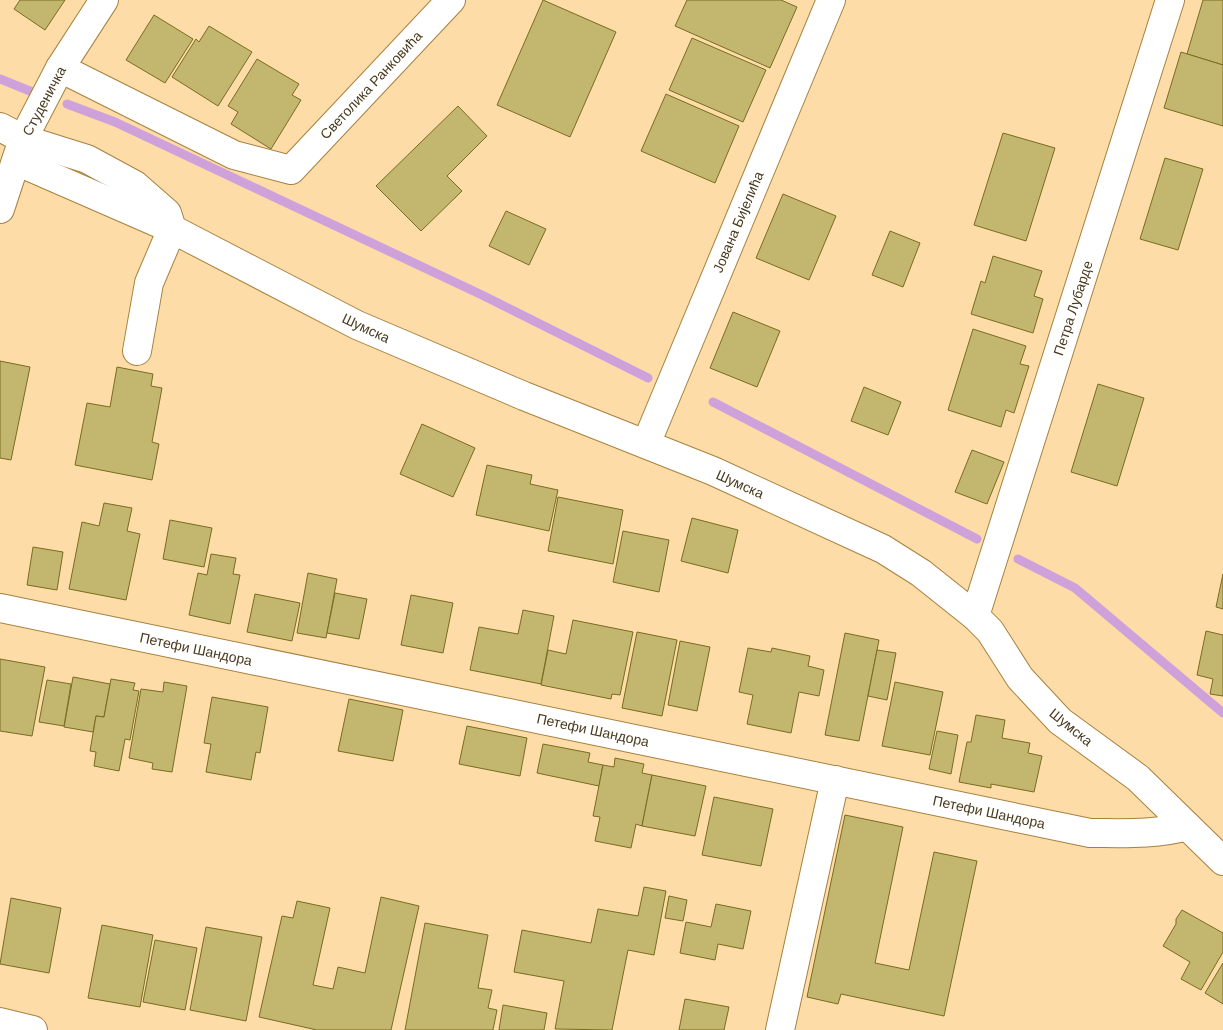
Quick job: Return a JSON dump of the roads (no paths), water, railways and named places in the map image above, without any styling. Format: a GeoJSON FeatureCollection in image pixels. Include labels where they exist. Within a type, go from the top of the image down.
{"type":"FeatureCollection","features":[{"type":"Feature","properties":{"kind":"street","name":"Студеничка"},"geometry":{"type":"LineString","coordinates":[[0,209],[13,142],[104,0]]}},
{"type":"Feature","properties":{"kind":"street","name":"Светолика Ранковића"},"geometry":{"type":"LineString","coordinates":[[60,68],[234,155],[291,170],[452,0]]}},
{"type":"Feature","properties":{"kind":"street","name":"Јована Бијелића"},"geometry":{"type":"LineString","coordinates":[[646,444],[831,0]]}},
{"type":"Feature","properties":{"kind":"street","name":"Петра Лубарде"},"geometry":{"type":"LineString","coordinates":[[975,616],[1170,0]]}},
{"type":"Feature","properties":{"kind":"street"},"geometry":{"type":"LineString","coordinates":[[13,142],[87,159],[136,185],[167,213],[172,229],[149,283],[137,351]]}},
{"type":"Feature","properties":{"kind":"street","name":"Шумска"},"geometry":{"type":"LineString","coordinates":[[172,229],[357,325],[524,396],[713,472],[883,549],[921,573],[975,616],[990,631],[1020,678],[1060,720],[1138,778],[1223,861]]}},
{"type":"Feature","properties":{"kind":"street","name":"Петефи Шандора"},"geometry":{"type":"LineString","coordinates":[[0,608],[1090,833],[1128,834],[1174,830],[1187,826]]}},
{"type":"Feature","properties":{"kind":"street"},"geometry":{"type":"LineString","coordinates":[[780,1030],[835,780]]}},
{"type":"Feature","properties":{"kind":"street"},"geometry":{"type":"LineString","coordinates":[[0,1022],[33,1030]]}},
{"type":"Feature","properties":{"kind":"waterway"},"geometry":{"type":"LineString","coordinates":[[0,79],[35,93]]}},
{"type":"Feature","properties":{"kind":"waterway"},"geometry":{"type":"LineString","coordinates":[[67,104],[115,122],[482,295],[648,378]]}},
{"type":"Feature","properties":{"kind":"waterway"},"geometry":{"type":"LineString","coordinates":[[713,402],[977,539]]}},
{"type":"Feature","properties":{"kind":"waterway"},"geometry":{"type":"LineString","coordinates":[[1018,559],[1075,588],[1223,713]]}}]}
